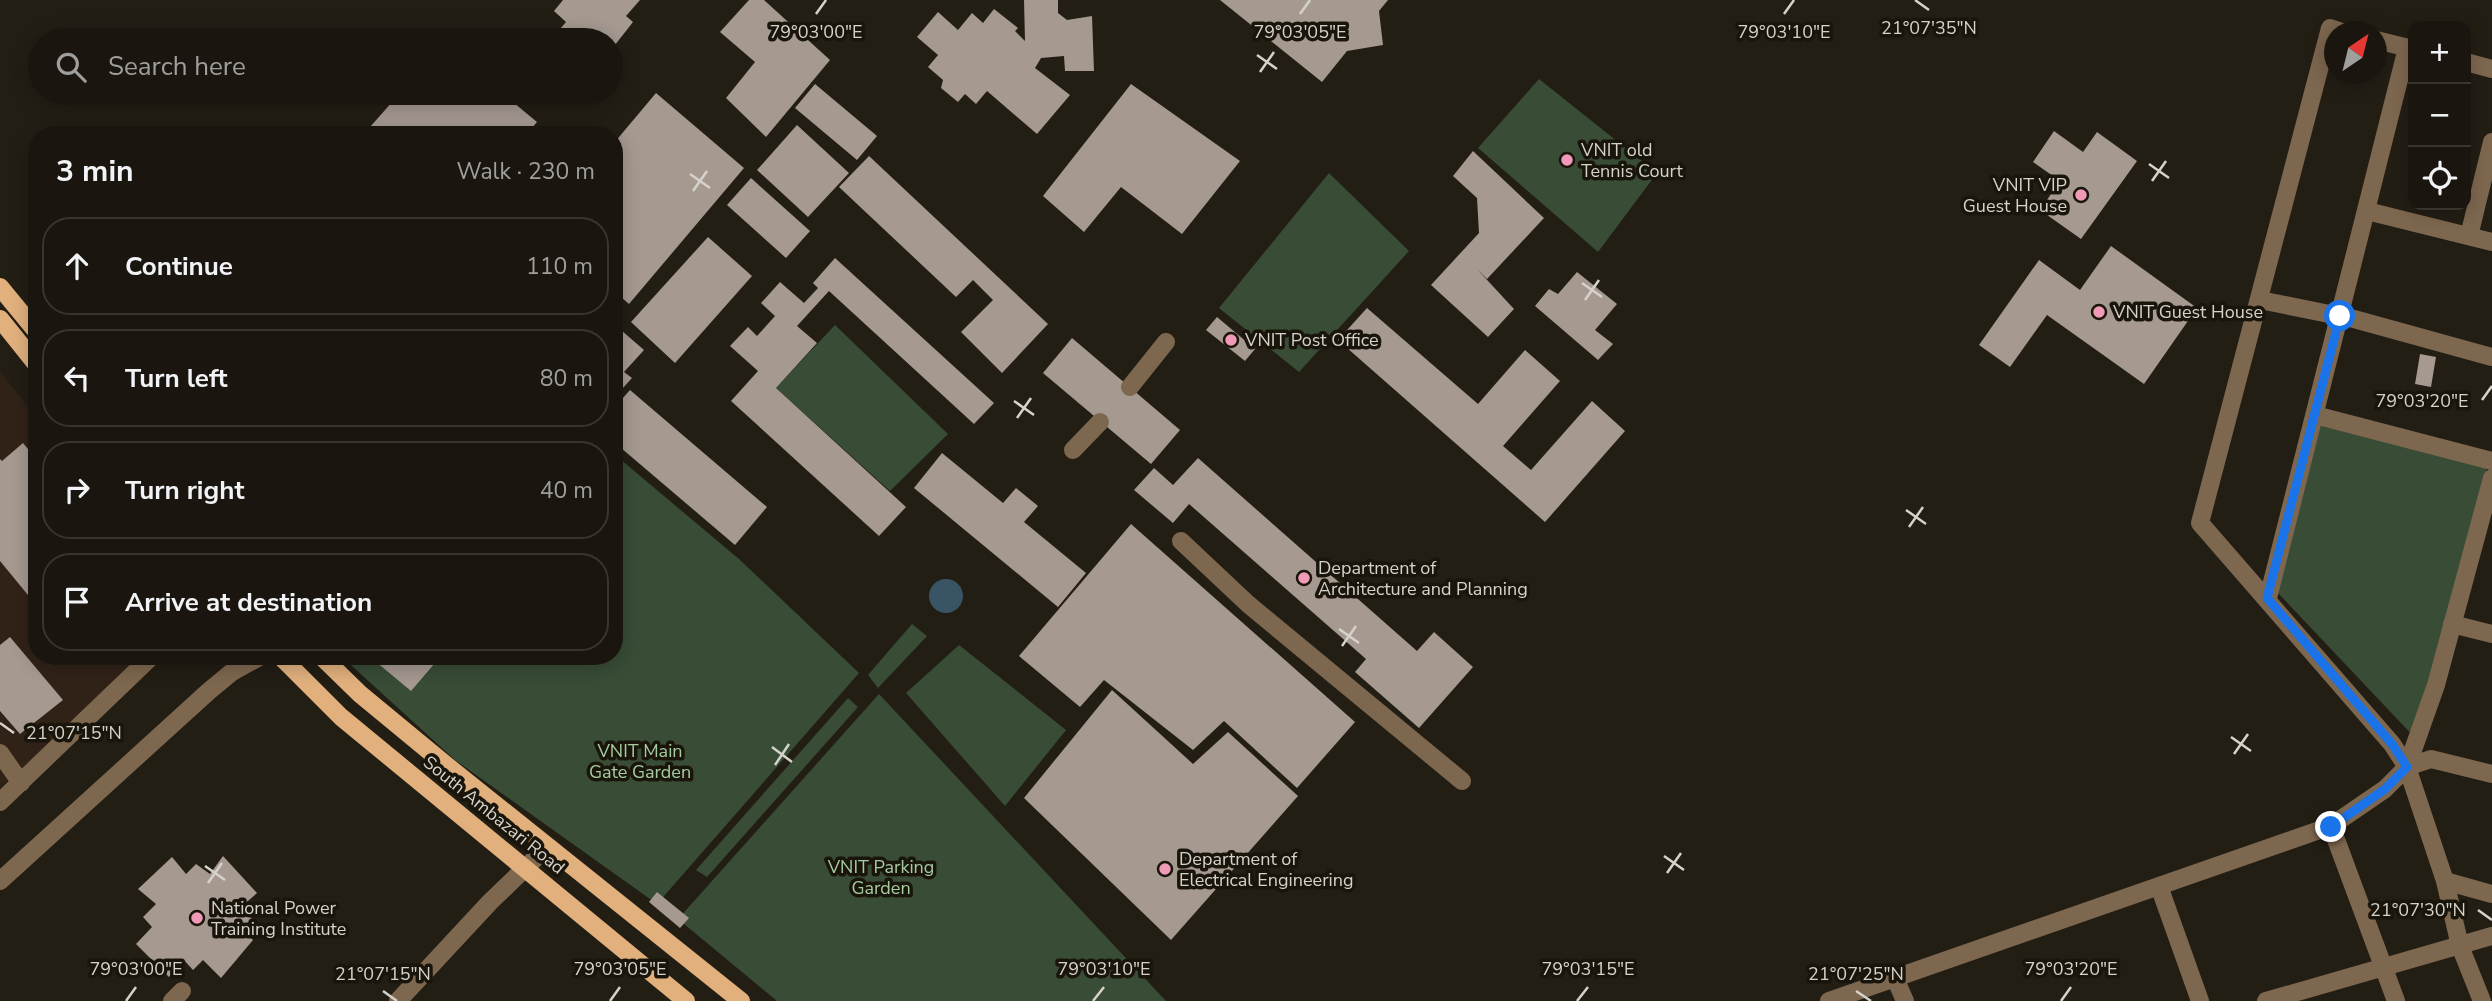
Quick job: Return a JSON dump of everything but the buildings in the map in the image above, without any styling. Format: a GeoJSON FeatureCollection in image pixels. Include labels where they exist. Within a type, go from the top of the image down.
{"type":"FeatureCollection","features":[{"type":"Feature","properties":{"kind":"main road"},"geometry":{"type":"LineString","coordinates":[[1,290],[28,322]]}},
{"type":"Feature","properties":{"kind":"main road"},"geometry":{"type":"LineString","coordinates":[[0,319],[28,354]]}},
{"type":"Feature","properties":{"kind":"main road","name":"South Ambazari Road"},"geometry":{"type":"LineString","coordinates":[[289,665],[341,717],[526,868],[681,1000]]}},
{"type":"Feature","properties":{"kind":"main road"},"geometry":{"type":"LineString","coordinates":[[330,665],[360,694],[547,847],[741,1001]]}},
{"type":"Feature","properties":{"kind":"street"},"geometry":{"type":"LineString","coordinates":[[2387,43],[2408,48]]}},
{"type":"Feature","properties":{"kind":"street"},"geometry":{"type":"LineString","coordinates":[[2324,52],[2200,523],[2392,744],[2407,767],[2445,881],[2460,946],[2482,1001]]}},
{"type":"Feature","properties":{"kind":"street"},"geometry":{"type":"LineString","coordinates":[[2267,598],[2408,56]]}},
{"type":"Feature","properties":{"kind":"street"},"geometry":{"type":"LineString","coordinates":[[2471,63],[2492,69]]}},
{"type":"Feature","properties":{"kind":"street"},"geometry":{"type":"LineString","coordinates":[[2469,236],[2492,142]]}},
{"type":"Feature","properties":{"kind":"street"},"geometry":{"type":"LineString","coordinates":[[2367,211],[2492,242]]}},
{"type":"Feature","properties":{"kind":"street"},"geometry":{"type":"LineString","coordinates":[[2260,300],[2340,316],[2492,357]]}},
{"type":"Feature","properties":{"kind":"street"},"geometry":{"type":"LineString","coordinates":[[1130,387],[1166,342]]}},
{"type":"Feature","properties":{"kind":"street"},"geometry":{"type":"LineString","coordinates":[[2315,415],[2492,461]]}},
{"type":"Feature","properties":{"kind":"street"},"geometry":{"type":"LineString","coordinates":[[1073,450],[1100,422]]}},
{"type":"Feature","properties":{"kind":"street"},"geometry":{"type":"LineString","coordinates":[[1829,1001],[2331,827],[2385,789],[2407,767],[2436,685],[2492,478]]}},
{"type":"Feature","properties":{"kind":"street"},"geometry":{"type":"LineString","coordinates":[[1181,541],[1248,604],[1462,781]]}},
{"type":"Feature","properties":{"kind":"street"},"geometry":{"type":"LineString","coordinates":[[2452,624],[2492,634]]}},
{"type":"Feature","properties":{"kind":"street"},"geometry":{"type":"LineString","coordinates":[[0,802],[143,665]]}},
{"type":"Feature","properties":{"kind":"street"},"geometry":{"type":"LineString","coordinates":[[0,881],[209,691],[245,665]]}},
{"type":"Feature","properties":{"kind":"street"},"geometry":{"type":"LineString","coordinates":[[0,753],[21,783]]}},
{"type":"Feature","properties":{"kind":"street"},"geometry":{"type":"LineString","coordinates":[[2407,767],[2431,759],[2492,774]]}},
{"type":"Feature","properties":{"kind":"street"},"geometry":{"type":"LineString","coordinates":[[2331,827],[2396,1001]]}},
{"type":"Feature","properties":{"kind":"street"},"geometry":{"type":"LineString","coordinates":[[398,1001],[490,902],[547,847]]}},
{"type":"Feature","properties":{"kind":"street"},"geometry":{"type":"LineString","coordinates":[[2445,881],[2492,894]]}},
{"type":"Feature","properties":{"kind":"street"},"geometry":{"type":"LineString","coordinates":[[2159,886],[2200,1001]]}},
{"type":"Feature","properties":{"kind":"street"},"geometry":{"type":"LineString","coordinates":[[2266,1001],[2317,994],[2383,968],[2492,936]]}},
{"type":"Feature","properties":{"kind":"street"},"geometry":{"type":"LineString","coordinates":[[1895,978],[1905,1001]]}},
{"type":"Feature","properties":{"kind":"shaded area"},"geometry":{"type":"Polygon","coordinates":[[[0,371],[28,407],[28,665],[145,665],[0,787],[0,371]]]}},
{"type":"Feature","properties":{"kind":"green space","name":"VNIT old Tennis Court"},"geometry":{"type":"Polygon","coordinates":[[[1539,79],[1657,173],[1598,252],[1478,148],[1539,79]]]}},
{"type":"Feature","properties":{"kind":"green space"},"geometry":{"type":"Polygon","coordinates":[[[1329,173],[1409,251],[1299,372],[1219,308],[1329,173]]]}},
{"type":"Feature","properties":{"kind":"green space"},"geometry":{"type":"Polygon","coordinates":[[[835,325],[948,434],[890,491],[776,388],[835,325]]]}},
{"type":"Feature","properties":{"kind":"green space"},"geometry":{"type":"Polygon","coordinates":[[[2321,423],[2487,468],[2418,741],[2277,592],[2321,423]]]}},
{"type":"Feature","properties":{"kind":"green space","name":"VNIT Main Gate Garden"},"geometry":{"type":"Polygon","coordinates":[[[623,462],[739,559],[859,673],[657,904],[455,760],[351,665],[623,665],[623,462]]]}},
{"type":"Feature","properties":{"kind":"green space"},"geometry":{"type":"Polygon","coordinates":[[[912,624],[927,636],[878,688],[868,675],[912,624]]]}},
{"type":"Feature","properties":{"kind":"green space"},"geometry":{"type":"Polygon","coordinates":[[[959,645],[1066,730],[1005,806],[906,693],[959,645]]]}},
{"type":"Feature","properties":{"kind":"green space","name":"VNIT Parking Garden"},"geometry":{"type":"Polygon","coordinates":[[[879,694],[1166,1001],[777,1001],[678,919],[879,694]]]}},
{"type":"Feature","properties":{"kind":"green space"},"geometry":{"type":"Polygon","coordinates":[[[848,698],[858,707],[707,877],[696,870],[848,698]]]}},
{"type":"Feature","properties":{"kind":"water"},"geometry":{"type":"Polygon","coordinates":[[[946,579],[958,584],[963,596],[958,608],[946,613],[934,608],[929,596],[934,584],[946,579]]]}},
{"type":"Feature","properties":{"kind":"place","name":"VNIT old Tennis Court"},"geometry":{"type":"Point","coordinates":[1567,160]}},
{"type":"Feature","properties":{"kind":"place","name":"VNIT VIP Guest House"},"geometry":{"type":"Point","coordinates":[2081,195]}},
{"type":"Feature","properties":{"kind":"place","name":"VNIT Guest House"},"geometry":{"type":"Point","coordinates":[2099,312]}},
{"type":"Feature","properties":{"kind":"place","name":"VNIT Post Office"},"geometry":{"type":"Point","coordinates":[1231,340]}},
{"type":"Feature","properties":{"kind":"place","name":"Department of Architecture and Planning"},"geometry":{"type":"Point","coordinates":[1304,578]}},
{"type":"Feature","properties":{"kind":"place","name":"Department of Electrical Engineering"},"geometry":{"type":"Point","coordinates":[1165,869]}},
{"type":"Feature","properties":{"kind":"place","name":"National Power Training Institute"},"geometry":{"type":"Point","coordinates":[197,918]}},
{"type":"Feature","properties":{"kind":"route"},"geometry":{"type":"LineString","coordinates":[[2331,827],[2385,789],[2407,767],[2392,744],[2267,598],[2340,316]]}}]}
